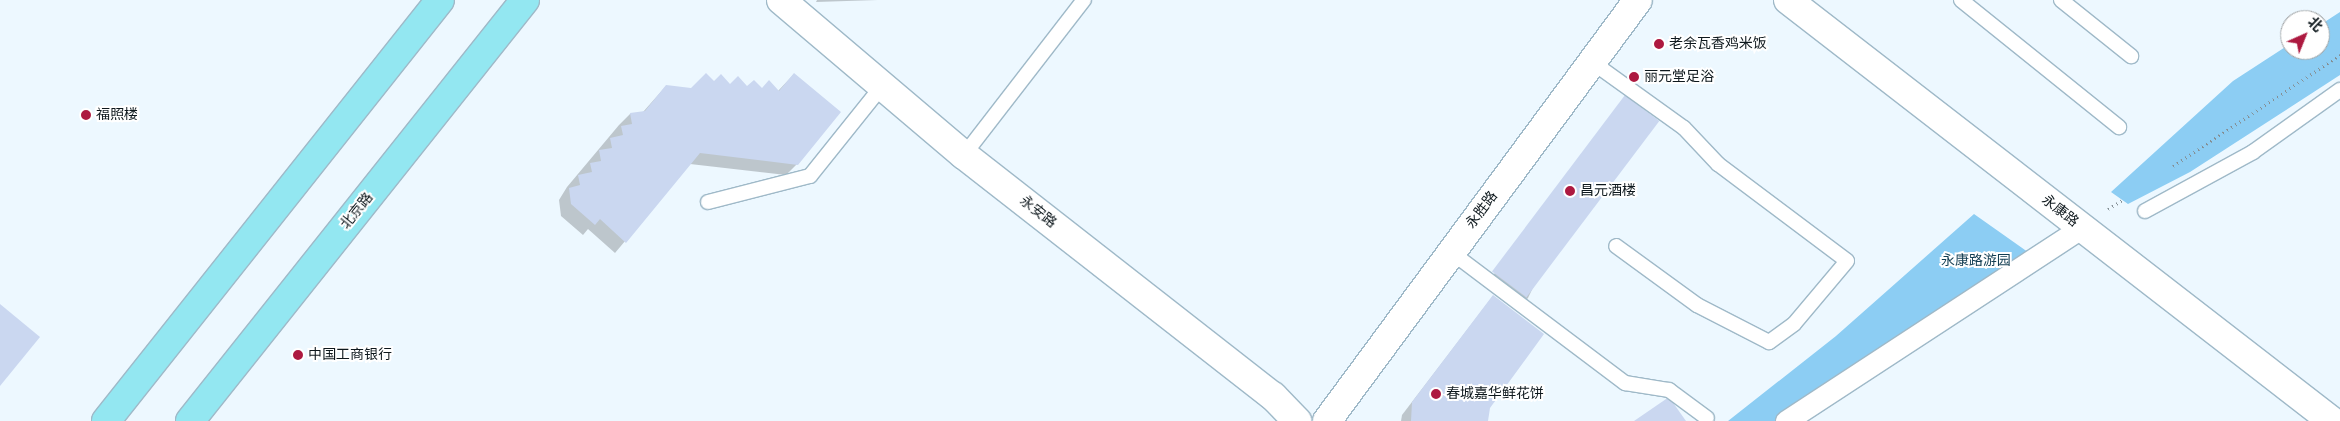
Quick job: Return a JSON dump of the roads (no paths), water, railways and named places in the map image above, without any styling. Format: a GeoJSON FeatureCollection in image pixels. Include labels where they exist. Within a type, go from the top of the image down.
{"type":"FeatureCollection","features":[{"type":"Feature","properties":{"kind":"main road"},"geometry":{"type":"LineString","coordinates":[[106,421],[440,0]]}},
{"type":"Feature","properties":{"kind":"main road","name":"北京路"},"geometry":{"type":"LineString","coordinates":[[190,421],[524,0]]}},
{"type":"Feature","properties":{"kind":"street","name":"永安路"},"geometry":{"type":"LineString","coordinates":[[781,0],[964,155],[1273,396],[1297,421]]}},
{"type":"Feature","properties":{"kind":"street","name":"永胜路"},"geometry":{"type":"LineString","coordinates":[[1327,421],[1638,0]]}},
{"type":"Feature","properties":{"kind":"street","name":"永康路"},"geometry":{"type":"LineString","coordinates":[[1788,0],[2332,421]]}},
{"type":"Feature","properties":{"kind":"street"},"geometry":{"type":"LineString","coordinates":[[1786,421],[2081,228]]}},
{"type":"Feature","properties":{"kind":"lane"},"geometry":{"type":"LineString","coordinates":[[964,155],[1084,0]]}},
{"type":"Feature","properties":{"kind":"lane"},"geometry":{"type":"LineString","coordinates":[[1960,0],[2119,127]]}},
{"type":"Feature","properties":{"kind":"lane"},"geometry":{"type":"LineString","coordinates":[[2061,0],[2132,56]]}},
{"type":"Feature","properties":{"kind":"lane"},"geometry":{"type":"LineString","coordinates":[[1592,62],[1684,128],[1718,164],[1847,261],[1794,324],[1769,342],[1697,305],[1616,246]]}},
{"type":"Feature","properties":{"kind":"lane"},"geometry":{"type":"LineString","coordinates":[[708,202],[810,176],[882,86]]}},
{"type":"Feature","properties":{"kind":"lane"},"geometry":{"type":"LineString","coordinates":[[2146,211],[2253,152],[2340,90]]}},
{"type":"Feature","properties":{"kind":"lane"},"geometry":{"type":"LineString","coordinates":[[1451,252],[1626,383],[1670,390],[1707,418]]}},
{"type":"Feature","properties":{"kind":"place","name":"老余瓦香鸡米饭"},"geometry":{"type":"Point","coordinates":[1659,44]}},
{"type":"Feature","properties":{"kind":"place","name":"丽元堂足浴"},"geometry":{"type":"Point","coordinates":[1634,77]}},
{"type":"Feature","properties":{"kind":"place","name":"福照楼"},"geometry":{"type":"Point","coordinates":[86,115]}},
{"type":"Feature","properties":{"kind":"place","name":"昌元酒楼"},"geometry":{"type":"Point","coordinates":[1570,191]}},
{"type":"Feature","properties":{"kind":"place","name":"中国工商银行"},"geometry":{"type":"Point","coordinates":[298,355]}},
{"type":"Feature","properties":{"kind":"place","name":"春城嘉华鲜花饼"},"geometry":{"type":"Point","coordinates":[1436,394]}},
{"type":"Feature","properties":{"kind":"park label","name":"永康路游园"},"geometry":{"type":"Point","coordinates":[1976,261]}}]}
